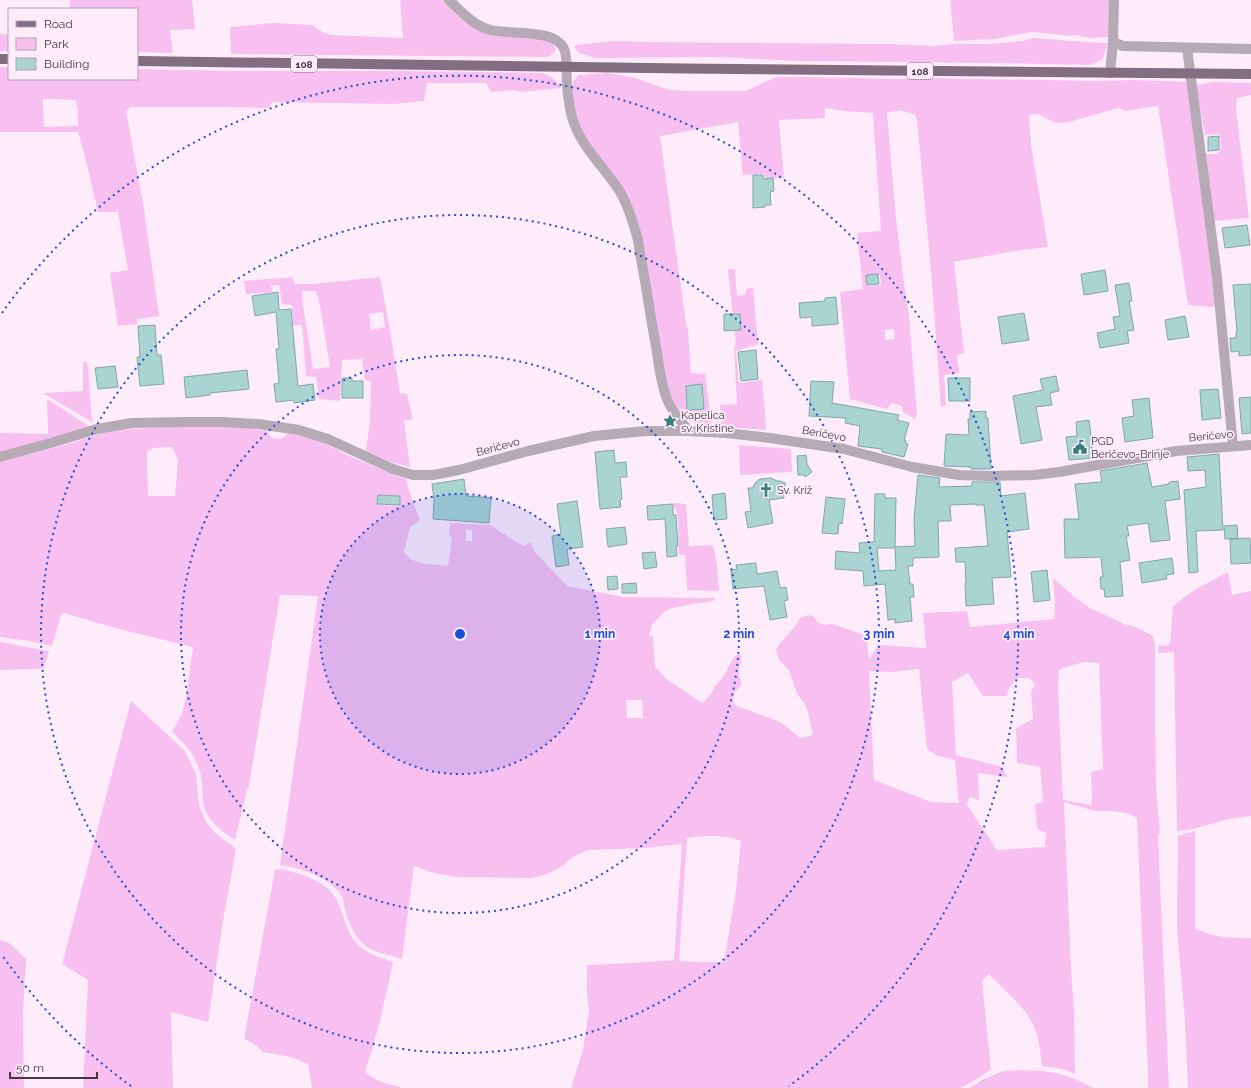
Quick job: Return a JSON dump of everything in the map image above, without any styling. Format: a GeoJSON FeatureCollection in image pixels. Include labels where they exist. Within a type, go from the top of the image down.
{"type":"FeatureCollection","features":[{"type":"Feature","properties":{"kind":"main road","name":"108"},"geometry":{"type":"LineString","coordinates":[[138,61],[567,68],[1251,74]]}},
{"type":"Feature","properties":{"kind":"street"},"geometry":{"type":"LineString","coordinates":[[449,0],[466,16],[486,29],[536,34],[550,37],[564,48],[567,68],[567,86],[576,130],[587,148],[615,184],[622,196],[636,233],[646,281],[661,378],[667,400],[689,431]]}},
{"type":"Feature","properties":{"kind":"street"},"geometry":{"type":"LineString","coordinates":[[1110,73],[1114,42],[1114,0]]}},
{"type":"Feature","properties":{"kind":"street"},"geometry":{"type":"LineString","coordinates":[[1114,42],[1123,46],[1251,49]]}},
{"type":"Feature","properties":{"kind":"street"},"geometry":{"type":"LineString","coordinates":[[1187,48],[1217,277],[1233,446]]}},
{"type":"Feature","properties":{"kind":"street","name":"Beričevo"},"geometry":{"type":"LineString","coordinates":[[0,457],[51,444],[97,429],[132,423],[223,422],[258,424],[299,430],[328,439],[393,469],[413,475],[433,475],[459,470],[541,448],[594,436],[646,431],[689,431],[733,434],[800,442],[844,449],[912,466],[959,475],[988,476],[1034,475],[1060,472],[1176,451],[1251,444]]}},
{"type":"Feature","properties":{"kind":"green space"},"geometry":{"type":"Polygon","coordinates":[[[70,0],[192,0],[195,29],[170,30],[173,53],[138,52],[138,8],[70,8],[70,0]]]}},
{"type":"Feature","properties":{"kind":"green space"},"geometry":{"type":"Polygon","coordinates":[[[400,0],[443,0],[473,25],[490,35],[542,39],[553,44],[556,49],[554,53],[548,57],[231,54],[230,27],[274,23],[312,25],[331,35],[403,38],[400,0]]]}},
{"type":"Feature","properties":{"kind":"green space"},"geometry":{"type":"Polygon","coordinates":[[[950,0],[1110,0],[1110,37],[1091,38],[1074,35],[1032,32],[994,39],[954,41],[950,0]]]}},
{"type":"Feature","properties":{"kind":"green space"},"geometry":{"type":"Polygon","coordinates":[[[0,34],[8,34],[8,51],[0,51],[0,34]]]}},
{"type":"Feature","properties":{"kind":"green space"},"geometry":{"type":"Polygon","coordinates":[[[1033,38],[1108,43],[1102,60],[1090,65],[798,61],[717,57],[595,58],[579,53],[574,47],[576,45],[614,41],[889,44],[935,46],[952,44],[989,44],[1023,41],[1033,38]]]}},
{"type":"Feature","properties":{"kind":"green space"},"geometry":{"type":"Polygon","coordinates":[[[0,67],[8,67],[8,80],[138,80],[138,69],[542,73],[548,75],[561,88],[521,92],[513,90],[491,92],[486,83],[427,83],[424,101],[394,104],[272,102],[268,108],[130,107],[126,111],[143,203],[159,316],[137,319],[138,324],[118,326],[110,273],[128,270],[118,212],[98,212],[78,132],[0,132],[0,67]],[[43,99],[44,127],[78,126],[76,100],[43,99]]]}},
{"type":"Feature","properties":{"kind":"green space"},"geometry":{"type":"Polygon","coordinates":[[[608,73],[635,78],[669,90],[686,91],[746,91],[776,77],[1098,81],[1132,80],[1188,82],[1216,304],[1212,307],[1188,305],[1158,106],[1125,111],[1118,108],[1069,122],[1056,123],[1038,114],[1029,115],[1031,145],[1048,247],[1021,250],[954,262],[964,353],[957,355],[959,373],[944,375],[946,405],[941,407],[932,282],[917,120],[915,115],[900,110],[887,113],[896,218],[909,316],[917,414],[915,419],[903,412],[902,406],[892,403],[887,409],[850,399],[840,292],[863,289],[857,233],[881,231],[873,113],[825,108],[825,118],[779,120],[784,178],[766,178],[764,174],[743,175],[738,122],[660,136],[688,329],[691,373],[705,374],[712,427],[694,423],[675,405],[669,393],[663,369],[641,233],[582,131],[572,95],[573,83],[578,75],[608,73]],[[880,275],[867,276],[867,286],[881,285],[880,275]],[[894,329],[885,330],[885,340],[895,339],[894,329]]]}},
{"type":"Feature","properties":{"kind":"green space"},"geometry":{"type":"Polygon","coordinates":[[[1213,82],[1251,83],[1251,95],[1237,98],[1236,109],[1249,218],[1213,221],[1206,154],[1217,154],[1221,149],[1220,134],[1205,135],[1196,85],[1213,82]]]}},
{"type":"Feature","properties":{"kind":"green space"},"geometry":{"type":"Polygon","coordinates":[[[729,269],[733,269],[735,271],[737,296],[745,295],[746,289],[753,287],[758,344],[736,351],[739,383],[762,380],[766,430],[721,427],[720,405],[737,404],[734,348],[736,343],[729,269]]]}},
{"type":"Feature","properties":{"kind":"green space"},"geometry":{"type":"Polygon","coordinates":[[[292,277],[295,284],[313,284],[380,277],[400,393],[407,394],[413,419],[404,421],[410,467],[388,461],[366,451],[370,420],[371,381],[365,380],[362,359],[342,360],[340,401],[319,399],[316,377],[306,376],[302,325],[293,325],[292,305],[282,304],[279,285],[271,286],[272,292],[246,294],[244,281],[292,277]],[[302,291],[313,369],[330,367],[320,306],[316,291],[302,291]],[[383,312],[369,314],[371,330],[385,327],[383,312]]]}},
{"type":"Feature","properties":{"kind":"green space"},"geometry":{"type":"Polygon","coordinates":[[[83,362],[87,362],[92,422],[43,393],[83,391],[83,362]]]}},
{"type":"Feature","properties":{"kind":"green space"},"geometry":{"type":"Polygon","coordinates":[[[47,399],[90,427],[0,453],[0,433],[48,434],[47,399]]]}},
{"type":"Feature","properties":{"kind":"green space"},"geometry":{"type":"Polygon","coordinates":[[[159,427],[240,427],[267,431],[272,438],[281,439],[289,433],[320,440],[347,455],[406,479],[420,520],[410,527],[404,552],[410,559],[421,563],[448,566],[452,538],[449,536],[450,523],[490,525],[524,546],[530,542],[535,552],[567,586],[623,597],[716,598],[713,601],[669,609],[652,625],[649,636],[653,636],[655,666],[665,678],[702,703],[723,677],[734,657],[740,654],[742,658],[739,670],[741,684],[734,693],[733,702],[737,706],[775,720],[786,726],[800,738],[813,735],[808,712],[804,703],[797,694],[789,670],[779,660],[776,650],[800,618],[808,615],[815,617],[817,622],[825,625],[832,624],[862,634],[867,640],[869,659],[879,645],[926,648],[923,613],[967,611],[970,627],[1054,619],[1055,603],[1053,578],[1090,608],[1124,624],[1136,627],[1153,636],[1155,645],[1156,788],[1160,832],[1158,836],[1169,1088],[1148,1088],[1137,818],[1127,813],[1095,811],[1064,802],[1074,1009],[1075,1074],[1063,1069],[1042,1066],[1038,1038],[1032,1022],[1015,1000],[989,974],[982,981],[991,1069],[961,1088],[571,1088],[583,1050],[589,1010],[587,994],[587,965],[674,960],[682,844],[644,848],[587,850],[573,857],[564,865],[547,874],[532,878],[456,877],[430,872],[414,866],[402,959],[371,949],[362,943],[352,928],[346,914],[342,897],[337,889],[323,879],[305,871],[280,865],[318,596],[280,595],[249,786],[235,840],[219,828],[206,812],[203,802],[199,769],[193,755],[172,732],[182,714],[193,647],[119,629],[64,613],[61,615],[52,646],[0,637],[0,462],[72,443],[102,433],[159,427]],[[172,447],[153,448],[147,452],[148,496],[175,496],[178,460],[172,447]],[[379,495],[379,505],[400,506],[399,495],[379,495]],[[466,530],[466,541],[472,541],[472,530],[466,530]],[[1085,662],[1059,670],[1058,687],[1063,800],[1091,805],[1091,772],[1103,769],[1099,663],[1085,662]],[[919,669],[893,672],[869,671],[874,780],[931,802],[959,803],[955,760],[938,756],[927,749],[919,669]],[[968,673],[952,682],[956,755],[1002,767],[1007,777],[978,773],[979,800],[970,797],[967,805],[997,850],[1045,847],[1046,833],[1037,829],[1035,804],[1043,802],[1040,767],[1017,763],[1016,728],[1033,719],[1031,692],[1035,684],[1029,678],[1017,678],[1009,688],[1007,696],[983,696],[968,673]],[[626,700],[627,718],[643,718],[642,700],[626,700]],[[713,836],[687,838],[679,961],[724,962],[736,890],[741,841],[727,837],[713,836]]]}},
{"type":"Feature","properties":{"kind":"green space"},"geometry":{"type":"Polygon","coordinates":[[[739,445],[791,449],[792,472],[740,475],[739,445]]]}},
{"type":"Feature","properties":{"kind":"green space"},"geometry":{"type":"Polygon","coordinates":[[[673,503],[686,504],[689,546],[713,545],[717,565],[719,591],[687,590],[685,555],[679,555],[678,516],[673,503]]]}},
{"type":"Feature","properties":{"kind":"green space"},"geometry":{"type":"Polygon","coordinates":[[[1228,572],[1232,595],[1251,591],[1251,816],[1228,819],[1193,829],[1177,831],[1174,652],[1158,653],[1159,645],[1167,646],[1170,644],[1173,606],[1196,589],[1228,572]]]}},
{"type":"Feature","properties":{"kind":"green space"},"geometry":{"type":"Polygon","coordinates":[[[0,642],[49,651],[44,668],[0,670],[0,642]]]}},
{"type":"Feature","properties":{"kind":"green space"},"geometry":{"type":"Polygon","coordinates":[[[131,701],[185,751],[196,774],[199,805],[206,822],[214,832],[236,849],[222,927],[208,1022],[171,1012],[173,1088],[83,1088],[88,980],[62,964],[131,701]]]}},
{"type":"Feature","properties":{"kind":"green space"},"geometry":{"type":"Polygon","coordinates":[[[1195,831],[1195,928],[1215,936],[1251,938],[1251,1088],[1188,1088],[1185,1021],[1177,927],[1178,836],[1195,831]]]}},
{"type":"Feature","properties":{"kind":"green space"},"geometry":{"type":"Polygon","coordinates":[[[282,869],[312,878],[331,891],[339,904],[348,930],[356,942],[369,953],[393,962],[380,1022],[365,1073],[379,1081],[402,1088],[312,1088],[308,1064],[291,1057],[263,1052],[254,1044],[245,1039],[275,870],[282,869]]]}},
{"type":"Feature","properties":{"kind":"green space"},"geometry":{"type":"Polygon","coordinates":[[[0,940],[11,944],[26,959],[23,1012],[24,1088],[0,1088],[0,940]]]}},
{"type":"Feature","properties":{"kind":"green space"},"geometry":{"type":"Polygon","coordinates":[[[1027,1070],[1060,1074],[1071,1077],[1093,1088],[970,1088],[982,1080],[1003,1071],[1027,1070]]]}},
{"type":"Feature","properties":{"kind":"building"},"geometry":{"type":"Polygon","coordinates":[[[1219,136],[1219,150],[1208,151],[1208,137],[1219,136]]]}},
{"type":"Feature","properties":{"kind":"building"},"geometry":{"type":"Polygon","coordinates":[[[753,175],[763,175],[764,179],[773,178],[774,191],[770,192],[771,205],[753,208],[753,175]]]}},
{"type":"Feature","properties":{"kind":"building"},"geometry":{"type":"Polygon","coordinates":[[[1247,225],[1250,245],[1225,248],[1222,228],[1247,225]]]}},
{"type":"Feature","properties":{"kind":"building"},"geometry":{"type":"Polygon","coordinates":[[[1105,270],[1108,291],[1084,295],[1081,274],[1105,270]]]}},
{"type":"Feature","properties":{"kind":"building"},"geometry":{"type":"Polygon","coordinates":[[[878,274],[879,284],[867,285],[866,275],[878,274]]]}},
{"type":"Feature","properties":{"kind":"building"},"geometry":{"type":"Polygon","coordinates":[[[1129,283],[1132,301],[1129,301],[1134,330],[1127,331],[1129,343],[1100,348],[1097,333],[1115,329],[1113,317],[1120,316],[1115,285],[1129,283]]]}},
{"type":"Feature","properties":{"kind":"building"},"geometry":{"type":"Polygon","coordinates":[[[1251,284],[1251,355],[1239,356],[1239,351],[1231,352],[1230,338],[1236,338],[1237,332],[1233,285],[1251,284]]]}},
{"type":"Feature","properties":{"kind":"building"},"geometry":{"type":"Polygon","coordinates":[[[278,292],[279,310],[291,309],[298,386],[313,384],[315,400],[294,403],[294,400],[276,402],[274,384],[279,383],[276,349],[279,349],[276,312],[255,316],[252,296],[278,292]]]}},
{"type":"Feature","properties":{"kind":"building"},"geometry":{"type":"Polygon","coordinates":[[[836,297],[838,324],[812,326],[812,317],[800,318],[799,303],[825,301],[825,298],[836,297]]]}},
{"type":"Feature","properties":{"kind":"building"},"geometry":{"type":"Polygon","coordinates":[[[1024,313],[1029,340],[1002,344],[998,317],[1024,313]]]}},
{"type":"Feature","properties":{"kind":"building"},"geometry":{"type":"Polygon","coordinates":[[[724,314],[740,314],[741,330],[724,331],[724,314]]]}},
{"type":"Feature","properties":{"kind":"building"},"geometry":{"type":"Polygon","coordinates":[[[1185,316],[1189,337],[1168,340],[1165,320],[1185,316]]]}},
{"type":"Feature","properties":{"kind":"building"},"geometry":{"type":"Polygon","coordinates":[[[155,325],[157,355],[161,355],[164,384],[140,386],[137,357],[140,357],[138,326],[155,325]]]}},
{"type":"Feature","properties":{"kind":"building"},"geometry":{"type":"Polygon","coordinates":[[[756,350],[758,379],[741,381],[738,352],[756,350]]]}},
{"type":"Feature","properties":{"kind":"building"},"geometry":{"type":"Polygon","coordinates":[[[115,366],[118,387],[98,389],[95,368],[115,366]]]}},
{"type":"Feature","properties":{"kind":"building"},"geometry":{"type":"Polygon","coordinates":[[[247,370],[249,389],[210,393],[210,395],[186,398],[184,377],[247,370]]]}},
{"type":"Feature","properties":{"kind":"building"},"geometry":{"type":"Polygon","coordinates":[[[1056,376],[1059,391],[1050,393],[1052,405],[1036,407],[1042,440],[1021,444],[1013,396],[1043,390],[1040,379],[1056,376]]]}},
{"type":"Feature","properties":{"kind":"building"},"geometry":{"type":"Polygon","coordinates":[[[342,378],[352,378],[352,381],[363,381],[363,398],[342,398],[342,378]]]}},
{"type":"Feature","properties":{"kind":"building"},"geometry":{"type":"Polygon","coordinates":[[[948,378],[970,378],[970,401],[949,401],[948,378]]]}},
{"type":"Feature","properties":{"kind":"building"},"geometry":{"type":"Polygon","coordinates":[[[811,381],[834,382],[832,403],[899,415],[897,420],[909,423],[904,440],[906,440],[905,443],[908,444],[904,457],[882,452],[882,449],[858,446],[860,426],[845,423],[846,418],[809,416],[811,381]]]}},
{"type":"Feature","properties":{"kind":"building"},"geometry":{"type":"Polygon","coordinates":[[[702,384],[704,409],[687,410],[686,386],[702,384]]]}},
{"type":"Feature","properties":{"kind":"building"},"geometry":{"type":"Polygon","coordinates":[[[1218,389],[1221,418],[1202,420],[1200,390],[1218,389]]]}},
{"type":"Feature","properties":{"kind":"building"},"geometry":{"type":"Polygon","coordinates":[[[1251,397],[1251,433],[1242,434],[1239,398],[1251,397]]]}},
{"type":"Feature","properties":{"kind":"building"},"geometry":{"type":"Polygon","coordinates":[[[1149,398],[1153,438],[1125,442],[1122,418],[1134,416],[1132,400],[1149,398]]]}},
{"type":"Feature","properties":{"kind":"building"},"geometry":{"type":"Polygon","coordinates":[[[986,411],[986,418],[988,418],[991,469],[971,469],[971,467],[944,466],[946,434],[969,435],[968,419],[970,419],[970,412],[986,411]]]}},
{"type":"Feature","properties":{"kind":"building","name":"PGD Beričevo-Brinje"},"geometry":{"type":"Polygon","coordinates":[[[1089,420],[1094,458],[1069,460],[1066,437],[1077,436],[1076,422],[1089,420]]]}},
{"type":"Feature","properties":{"kind":"building"},"geometry":{"type":"Polygon","coordinates":[[[614,450],[615,463],[626,462],[627,477],[620,477],[622,499],[620,500],[621,507],[600,509],[595,452],[614,450]]]}},
{"type":"Feature","properties":{"kind":"building"},"geometry":{"type":"Polygon","coordinates":[[[1219,454],[1223,530],[1196,531],[1198,572],[1189,573],[1184,490],[1206,487],[1205,470],[1188,471],[1187,457],[1219,454]]]}},
{"type":"Feature","properties":{"kind":"building"},"geometry":{"type":"Polygon","coordinates":[[[806,455],[807,464],[812,472],[805,477],[804,475],[798,475],[797,456],[806,455]]]}},
{"type":"Feature","properties":{"kind":"building"},"geometry":{"type":"Polygon","coordinates":[[[1147,463],[1152,487],[1178,481],[1180,499],[1165,501],[1170,540],[1151,542],[1148,523],[1127,526],[1129,536],[1126,536],[1130,560],[1120,562],[1123,596],[1105,597],[1104,589],[1101,589],[1100,577],[1103,577],[1101,557],[1065,558],[1064,519],[1079,519],[1075,484],[1102,482],[1100,471],[1147,463]]]}},
{"type":"Feature","properties":{"kind":"building"},"geometry":{"type":"Polygon","coordinates":[[[918,475],[940,478],[939,487],[972,486],[972,482],[1000,482],[1001,496],[1025,493],[1029,529],[1007,532],[1011,577],[992,578],[994,604],[966,606],[965,562],[956,562],[955,548],[988,546],[984,505],[950,505],[951,521],[938,521],[939,557],[913,558],[913,566],[908,566],[910,584],[913,584],[914,597],[910,597],[912,621],[895,623],[895,619],[888,620],[885,584],[864,586],[863,571],[835,569],[836,551],[860,553],[859,543],[874,542],[875,494],[885,494],[885,498],[896,498],[895,547],[915,546],[914,519],[918,475]],[[877,548],[879,571],[896,570],[895,548],[877,548]]]}},
{"type":"Feature","properties":{"kind":"building"},"geometry":{"type":"Polygon","coordinates":[[[771,478],[785,483],[783,491],[784,498],[769,500],[773,523],[748,528],[745,512],[751,511],[748,488],[753,488],[755,483],[760,479],[771,478]]]}},
{"type":"Feature","properties":{"kind":"building"},"geometry":{"type":"Polygon","coordinates":[[[464,479],[466,496],[491,498],[489,523],[433,519],[434,499],[432,484],[464,479]]]}},
{"type":"Feature","properties":{"kind":"building"},"geometry":{"type":"Polygon","coordinates":[[[725,493],[727,519],[714,520],[712,495],[725,493]]]}},
{"type":"Feature","properties":{"kind":"building"},"geometry":{"type":"Polygon","coordinates":[[[378,495],[400,496],[400,505],[377,504],[378,495]]]}},
{"type":"Feature","properties":{"kind":"building"},"geometry":{"type":"Polygon","coordinates":[[[826,497],[845,499],[842,524],[839,523],[838,534],[822,533],[826,497]]]}},
{"type":"Feature","properties":{"kind":"building"},"geometry":{"type":"Polygon","coordinates":[[[577,501],[583,547],[567,549],[569,565],[556,567],[552,536],[561,535],[557,504],[577,501]]]}},
{"type":"Feature","properties":{"kind":"building"},"geometry":{"type":"Polygon","coordinates":[[[673,504],[673,515],[676,515],[678,546],[676,546],[677,556],[667,557],[665,519],[648,520],[647,506],[673,504]]]}},
{"type":"Feature","properties":{"kind":"building"},"geometry":{"type":"Polygon","coordinates":[[[1237,525],[1238,539],[1225,539],[1224,526],[1237,525]]]}},
{"type":"Feature","properties":{"kind":"building"},"geometry":{"type":"Polygon","coordinates":[[[625,527],[627,544],[608,547],[606,529],[625,527]]]}},
{"type":"Feature","properties":{"kind":"building"},"geometry":{"type":"Polygon","coordinates":[[[1250,538],[1251,563],[1231,564],[1230,539],[1250,538]]]}},
{"type":"Feature","properties":{"kind":"building"},"geometry":{"type":"Polygon","coordinates":[[[655,552],[657,567],[644,569],[642,553],[655,552]]]}},
{"type":"Feature","properties":{"kind":"building"},"geometry":{"type":"Polygon","coordinates":[[[1172,558],[1174,574],[1166,575],[1167,579],[1142,583],[1139,563],[1172,558]]]}},
{"type":"Feature","properties":{"kind":"building"},"geometry":{"type":"Polygon","coordinates":[[[756,563],[757,574],[777,571],[780,588],[786,587],[788,600],[784,601],[787,617],[770,620],[764,586],[733,589],[731,570],[737,569],[736,565],[756,563]]]}},
{"type":"Feature","properties":{"kind":"building"},"geometry":{"type":"Polygon","coordinates":[[[1047,570],[1050,600],[1034,602],[1031,572],[1047,570]]]}},
{"type":"Feature","properties":{"kind":"building"},"geometry":{"type":"Polygon","coordinates":[[[617,576],[618,589],[608,590],[607,577],[617,576]]]}},
{"type":"Feature","properties":{"kind":"building"},"geometry":{"type":"Polygon","coordinates":[[[636,583],[637,593],[622,593],[622,584],[636,583]]]}},
{"type":"Feature","properties":{"kind":"place","name":"Kapelica sv. Kristine"},"geometry":{"type":"Point","coordinates":[670,421]}},
{"type":"Feature","properties":{"kind":"place","name":"PGD Beričevo-Brinje"},"geometry":{"type":"Point","coordinates":[1080,447]}},
{"type":"Feature","properties":{"kind":"place","name":"Sv. Križ"},"geometry":{"type":"Point","coordinates":[766,490]}}]}
